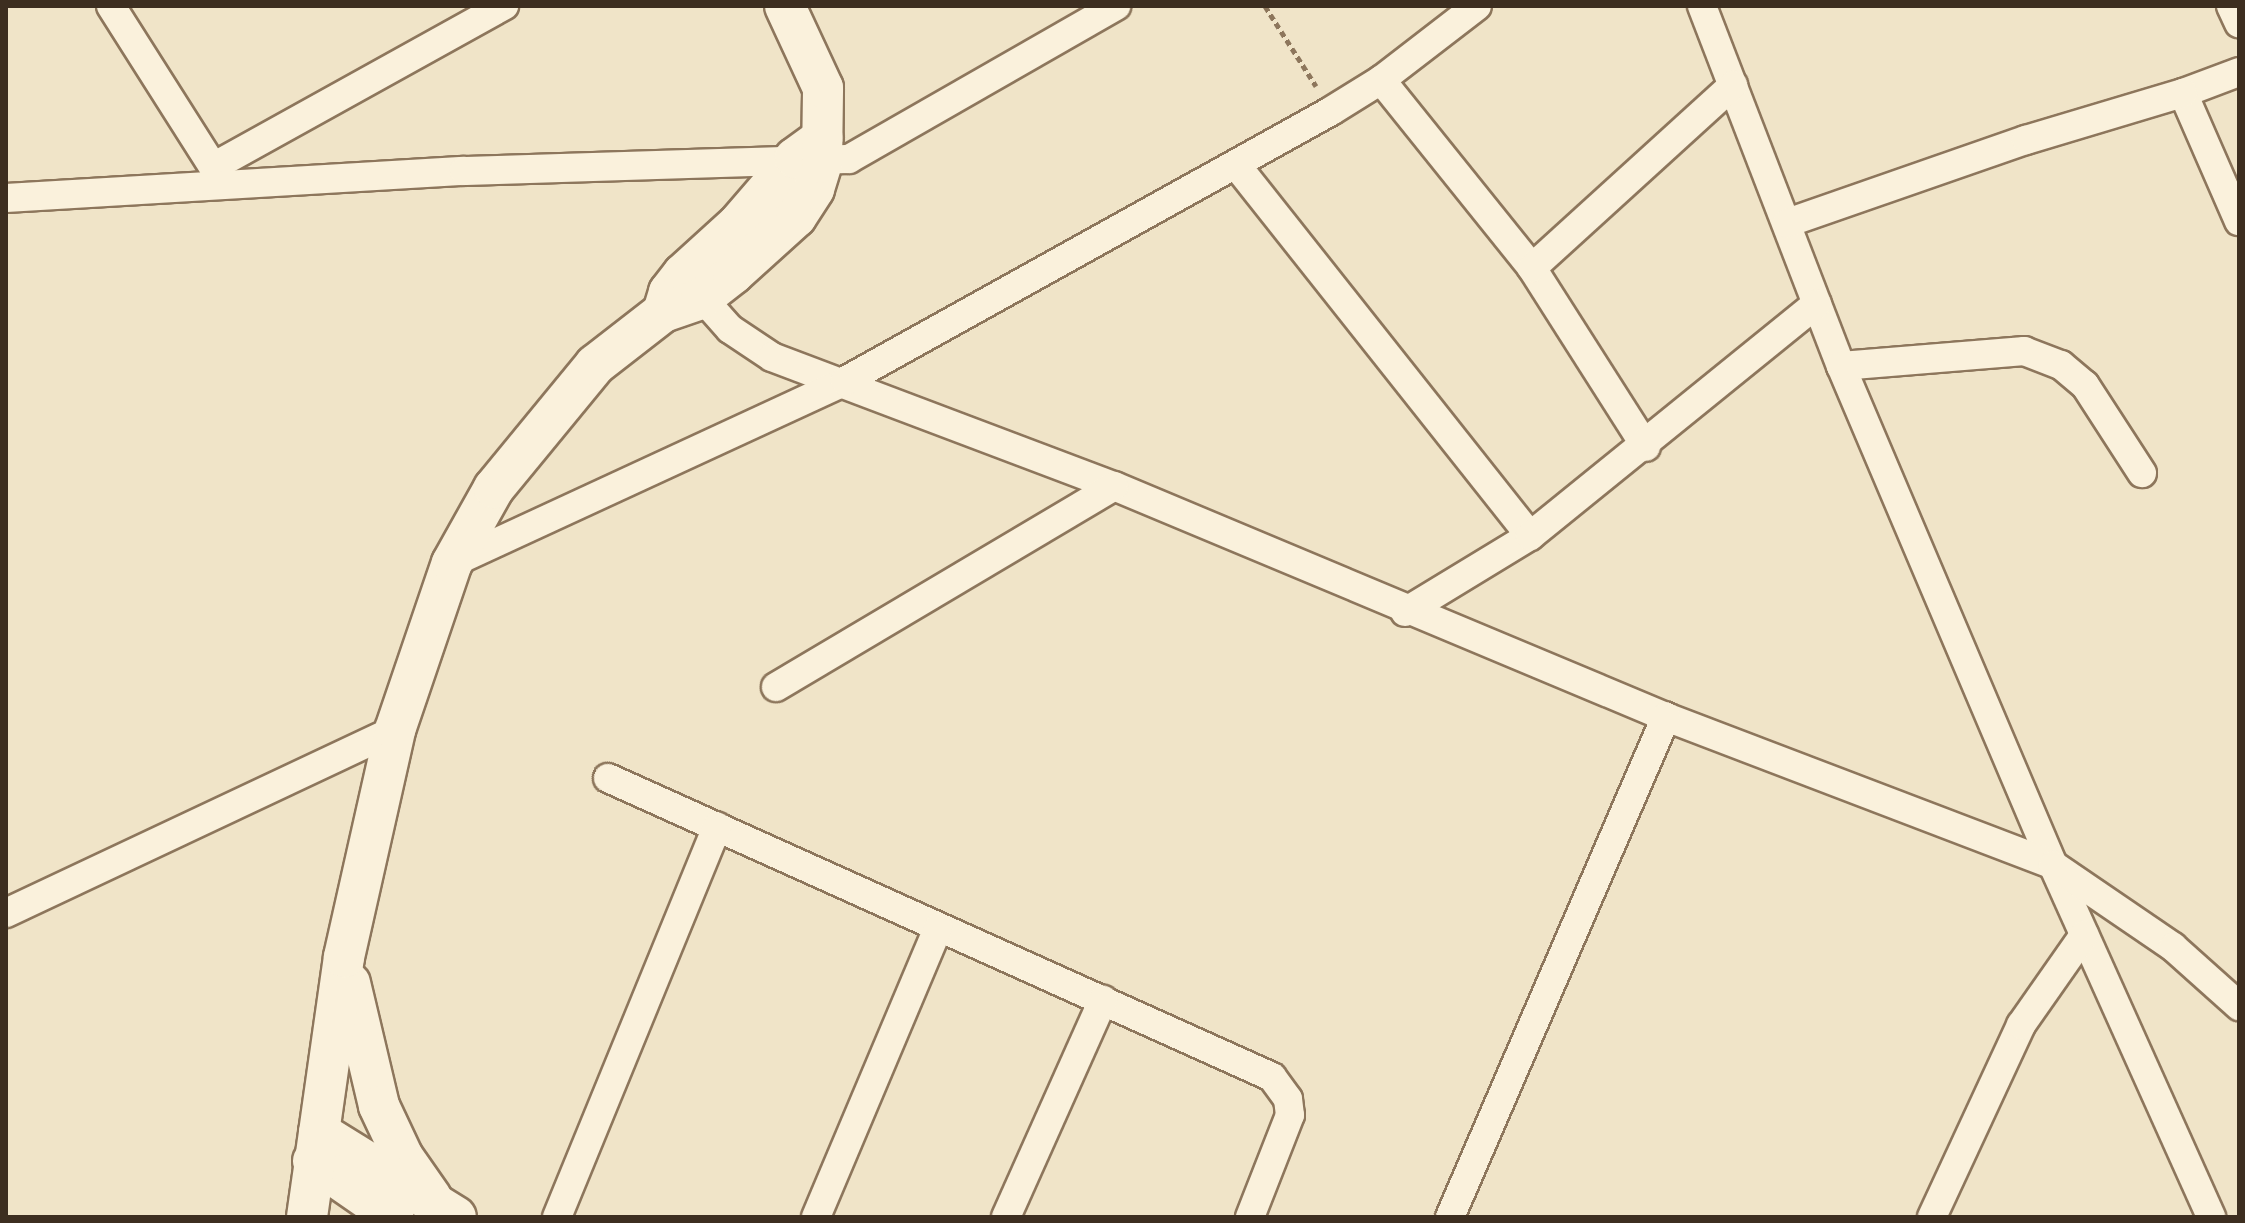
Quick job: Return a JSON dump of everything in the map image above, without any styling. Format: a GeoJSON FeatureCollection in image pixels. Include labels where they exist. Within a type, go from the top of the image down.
{"type":"FeatureCollection","features":[{"type":"Feature","properties":{"kind":"main road"},"geometry":{"type":"LineString","coordinates":[[307,1217],[344,957],[395,730],[452,563],[494,488],[538,429],[595,365],[692,286],[796,217],[814,189],[813,153],[823,88],[785,6]]}},
{"type":"Feature","properties":{"kind":"main road"},"geometry":{"type":"LineString","coordinates":[[344,957],[379,1106],[403,1157],[443,1207]]}},
{"type":"Feature","properties":{"kind":"main road"},"geometry":{"type":"LineString","coordinates":[[316,1146],[443,1207]]}},
{"type":"Feature","properties":{"kind":"main road"},"geometry":{"type":"LineString","coordinates":[[316,1146],[394,1217]]}},
{"type":"Feature","properties":{"kind":"street"},"geometry":{"type":"LineString","coordinates":[[111,6],[218,175]]}},
{"type":"Feature","properties":{"kind":"street"},"geometry":{"type":"LineString","coordinates":[[218,175],[504,6]]}},
{"type":"Feature","properties":{"kind":"street"},"geometry":{"type":"LineString","coordinates":[[6,198],[218,175],[813,153],[876,146],[1116,6]]}},
{"type":"Feature","properties":{"kind":"street"},"geometry":{"type":"LineString","coordinates":[[1702,6],[1841,366],[2053,865],[2211,1217]]}},
{"type":"Feature","properties":{"kind":"street"},"geometry":{"type":"LineString","coordinates":[[2231,6],[2239,23]]}},
{"type":"Feature","properties":{"kind":"street"},"geometry":{"type":"LineString","coordinates":[[452,563],[845,381],[1237,166],[1331,111],[1381,80],[1464,10]]}},
{"type":"Feature","properties":{"kind":"street"},"geometry":{"type":"LineString","coordinates":[[1787,223],[2026,140],[2183,93],[2239,72]]}},
{"type":"Feature","properties":{"kind":"street"},"geometry":{"type":"LineString","coordinates":[[1381,80],[1532,268],[1646,447]]}},
{"type":"Feature","properties":{"kind":"street"},"geometry":{"type":"LineString","coordinates":[[1532,268],[1733,85]]}},
{"type":"Feature","properties":{"kind":"street"},"geometry":{"type":"LineString","coordinates":[[2183,93],[2239,221]]}},
{"type":"Feature","properties":{"kind":"street"},"geometry":{"type":"LineString","coordinates":[[1237,166],[1530,536]]}},
{"type":"Feature","properties":{"kind":"street"},"geometry":{"type":"LineString","coordinates":[[692,286],[730,329],[772,357],[845,381],[1114,486],[1405,612],[1666,717],[2053,865],[2173,947],[2239,1006]]}},
{"type":"Feature","properties":{"kind":"street"},"geometry":{"type":"LineString","coordinates":[[1405,612],[1530,536],[1646,447],[1817,304]]}},
{"type":"Feature","properties":{"kind":"street"},"geometry":{"type":"LineString","coordinates":[[1841,366],[2024,351],[2061,365],[2085,385],[2142,473]]}},
{"type":"Feature","properties":{"kind":"street"},"geometry":{"type":"LineString","coordinates":[[776,687],[1114,486]]}},
{"type":"Feature","properties":{"kind":"street"},"geometry":{"type":"LineString","coordinates":[[1450,1217],[1666,717]]}},
{"type":"Feature","properties":{"kind":"street"},"geometry":{"type":"LineString","coordinates":[[6,913],[395,730]]}},
{"type":"Feature","properties":{"kind":"street"},"geometry":{"type":"LineString","coordinates":[[608,778],[1272,1077],[1280,1088],[1290,1115],[1250,1217]]}},
{"type":"Feature","properties":{"kind":"street"},"geometry":{"type":"LineString","coordinates":[[557,1217],[717,827]]}},
{"type":"Feature","properties":{"kind":"street"},"geometry":{"type":"LineString","coordinates":[[816,1217],[938,928]]}},
{"type":"Feature","properties":{"kind":"street"},"geometry":{"type":"LineString","coordinates":[[1932,1217],[2021,1025],[2084,935]]}},
{"type":"Feature","properties":{"kind":"street"},"geometry":{"type":"LineString","coordinates":[[1006,1217],[1103,1000]]}},
{"type":"Feature","properties":{"kind":"path"},"geometry":{"type":"LineString","coordinates":[[1265,6],[1331,111]]}}]}
